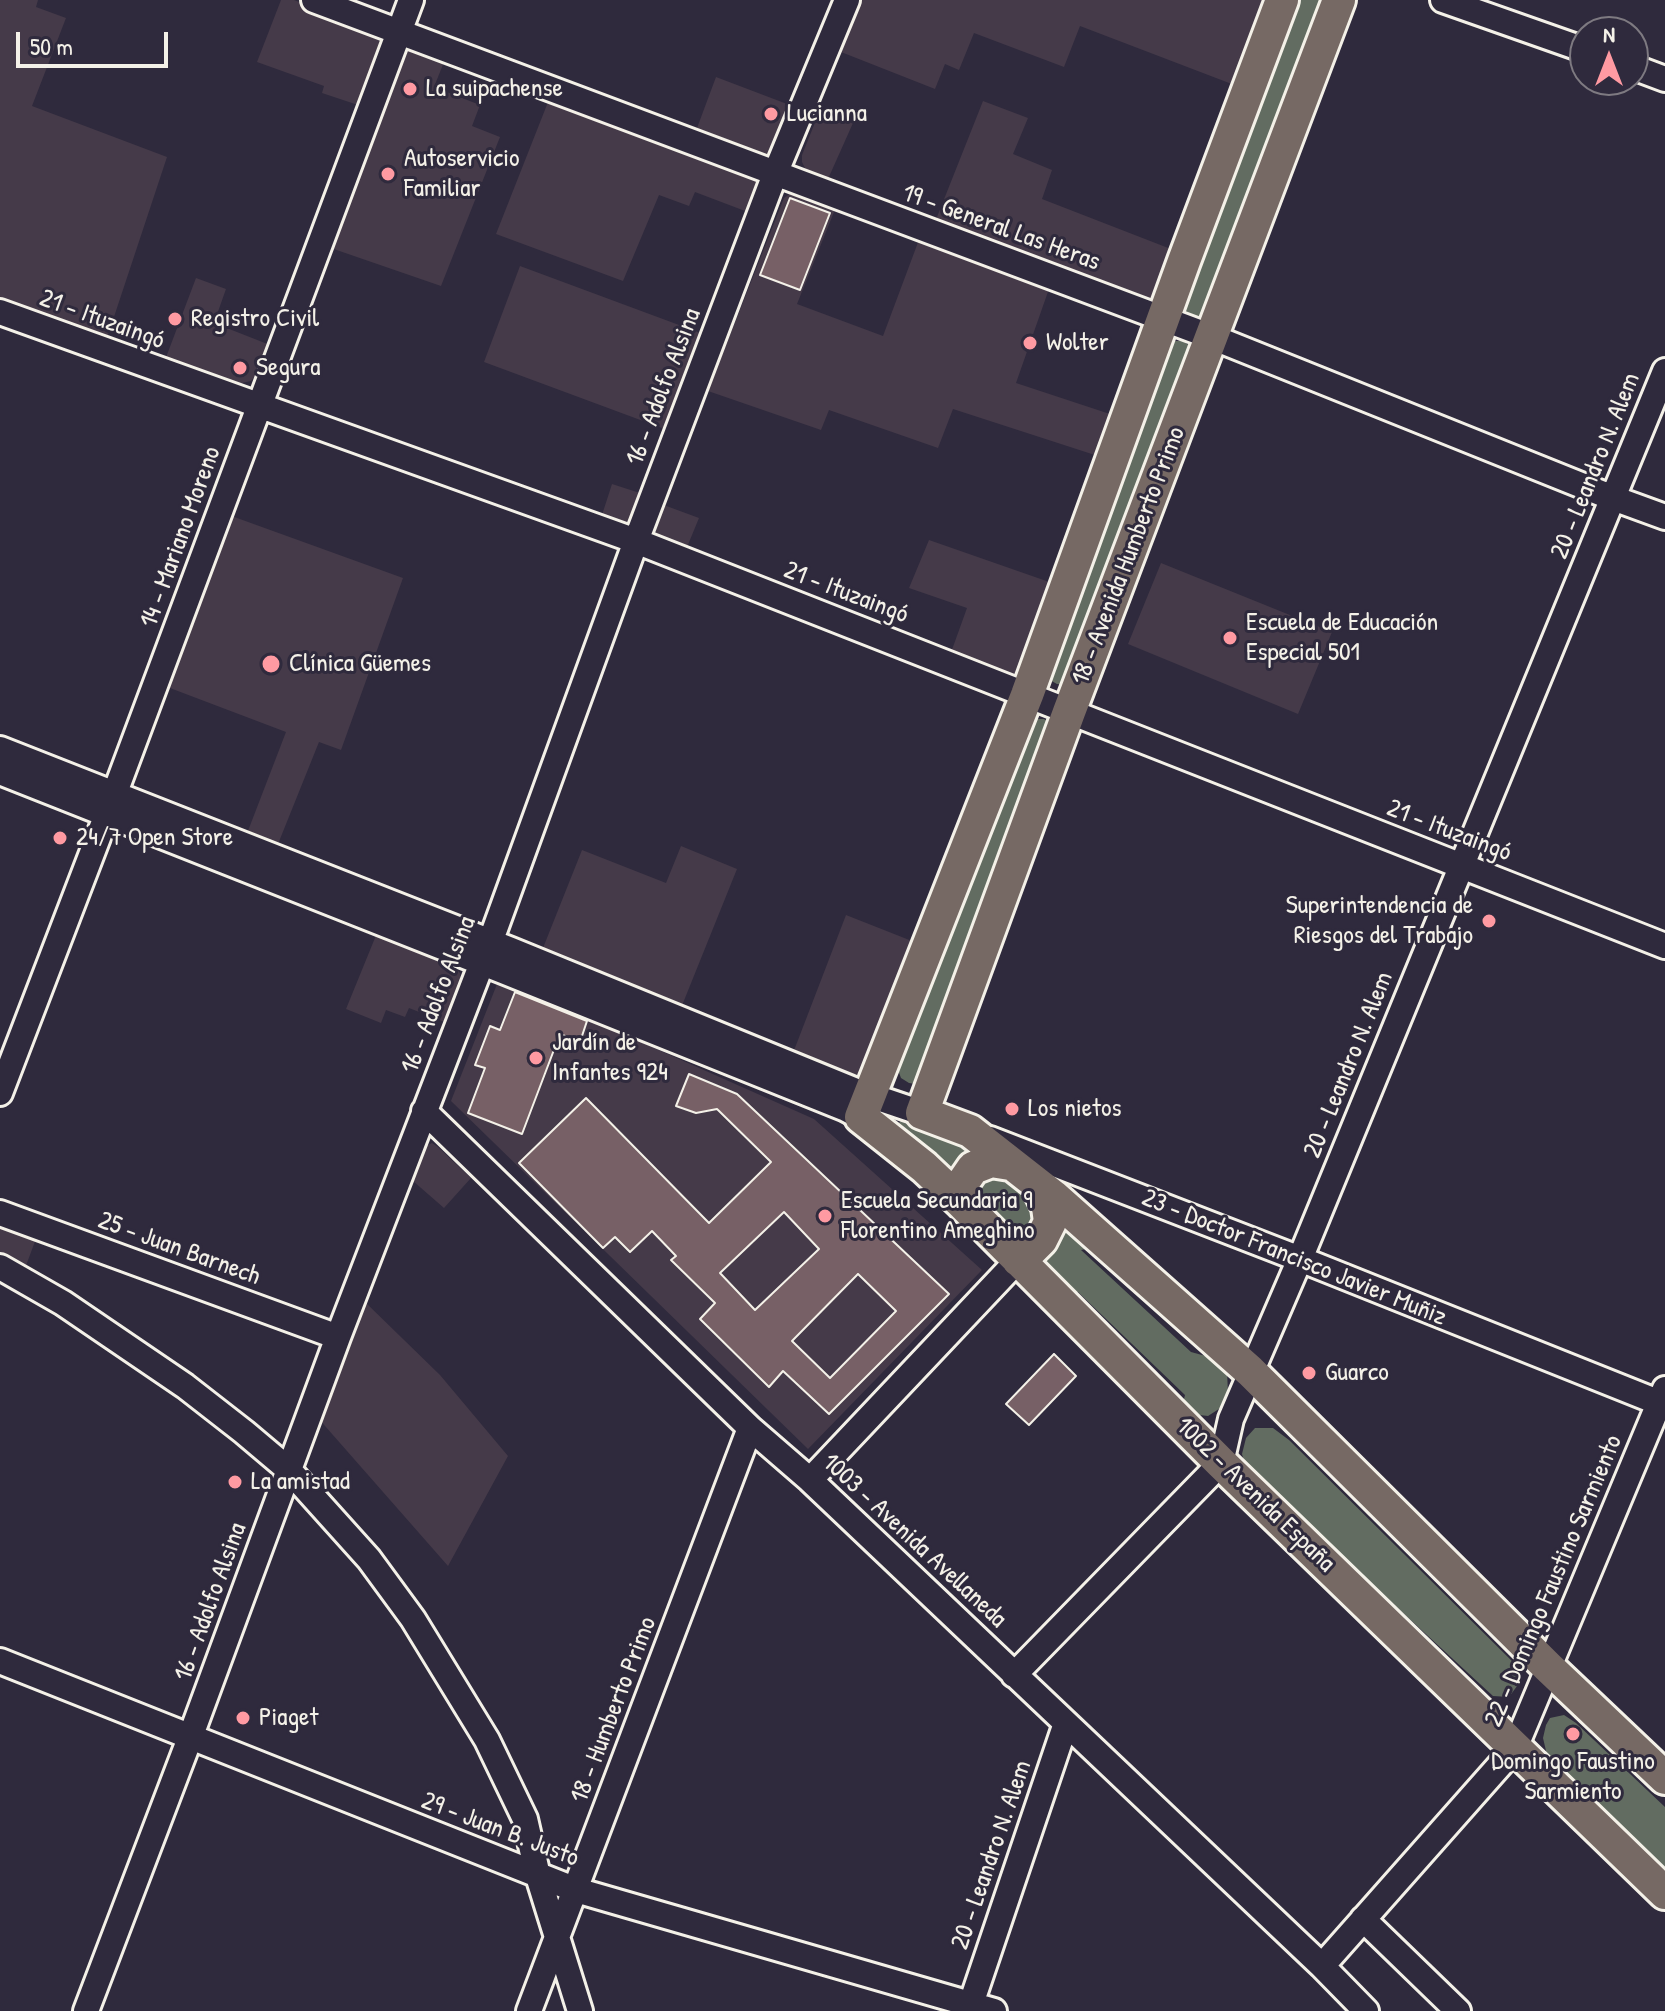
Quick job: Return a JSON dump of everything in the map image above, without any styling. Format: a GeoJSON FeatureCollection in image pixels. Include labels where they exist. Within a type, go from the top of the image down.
{"type":"FeatureCollection","features":[{"type":"Feature","properties":{"kind":"main road","name":"18 - Avenida Humberto Primo"},"geometry":{"type":"LineString","coordinates":[[865,1106],[1027,695],[1282,0]]}},
{"type":"Feature","properties":{"kind":"main road","name":"18 - Avenida Humberto Primo"},"geometry":{"type":"LineString","coordinates":[[922,1113],[1069,712],[1339,0]]}},
{"type":"Feature","properties":{"kind":"main road","name":"1002 - Avenida España"},"geometry":{"type":"LineString","coordinates":[[865,1106],[1221,1463],[1665,1893]]}},
{"type":"Feature","properties":{"kind":"main road","name":"23 - Doctor Francisco Javier Muñiz"},"geometry":{"type":"LineString","coordinates":[[922,1113],[970,1131]]}},
{"type":"Feature","properties":{"kind":"main road"},"geometry":{"type":"LineString","coordinates":[[970,1131],[1053,1196],[1250,1371],[1548,1667],[1665,1778]]}},
{"type":"Feature","properties":{"kind":"main road"},"geometry":{"type":"LineString","coordinates":[[962,1203],[962,1184],[973,1168],[991,1161],[1023,1173],[1048,1207],[1050,1222],[1041,1240],[1018,1260]]}},
{"type":"Feature","properties":{"kind":"street","name":"19 - General Las Heras"},"geometry":{"type":"LineString","coordinates":[[314,0],[1212,337],[1665,517]]}},
{"type":"Feature","properties":{"kind":"street","name":"14 - Mariano Moreno"},"geometry":{"type":"LineString","coordinates":[[0,1093],[411,0]]}},
{"type":"Feature","properties":{"kind":"street","name":"16 - Adolfo Alsina"},"geometry":{"type":"LineString","coordinates":[[86,2011],[338,1337],[486,952],[636,541],[775,174],[847,0]]}},
{"type":"Feature","properties":{"kind":"street"},"geometry":{"type":"LineString","coordinates":[[1443,0],[1569,44]]}},
{"type":"Feature","properties":{"kind":"street","name":"21 - Ituzaingó"},"geometry":{"type":"LineString","coordinates":[[0,312],[636,541],[1665,946]]}},
{"type":"Feature","properties":{"kind":"street","name":"20 - Leandro N. Alem"},"geometry":{"type":"LineString","coordinates":[[1221,1463],[1231,1419],[1250,1371],[1300,1259],[1665,371]]}},
{"type":"Feature","properties":{"kind":"street"},"geometry":{"type":"LineString","coordinates":[[0,749],[111,804],[486,952],[854,1090],[865,1106],[922,1113]]}},
{"type":"Feature","properties":{"kind":"street"},"geometry":{"type":"LineString","coordinates":[[0,772],[111,804]]}},
{"type":"Feature","properties":{"kind":"street","name":"1003 - Avenida Avellaneda"},"geometry":{"type":"LineString","coordinates":[[424,1111],[750,1428],[810,1480],[1366,2011]]}},
{"type":"Feature","properties":{"kind":"street","name":"23 - Doctor Francisco Javier Muñiz"},"geometry":{"type":"LineString","coordinates":[[970,1131],[1663,1399]]}},
{"type":"Feature","properties":{"kind":"street","name":"25 - Juan Barnech"},"geometry":{"type":"LineString","coordinates":[[0,1213],[338,1337]]}},
{"type":"Feature","properties":{"kind":"street"},"geometry":{"type":"LineString","coordinates":[[810,1480],[1018,1260]]}},
{"type":"Feature","properties":{"kind":"street"},"geometry":{"type":"LineString","coordinates":[[0,1267],[63,1303],[185,1386],[289,1470],[369,1559],[421,1632],[494,1754],[525,1819],[538,1876],[580,2011]]}},
{"type":"Feature","properties":{"kind":"street","name":"22 - Domingo Faustino Sarmiento"},"geometry":{"type":"LineString","coordinates":[[1322,1966],[1515,1748],[1663,1399]]}},
{"type":"Feature","properties":{"kind":"street","name":"18 - Humberto Primo"},"geometry":{"type":"LineString","coordinates":[[529,2011],[750,1428]]}},
{"type":"Feature","properties":{"kind":"street"},"geometry":{"type":"LineString","coordinates":[[1014,1675],[1221,1463]]}},
{"type":"Feature","properties":{"kind":"street","name":"29 - Juan B. Justo"},"geometry":{"type":"LineString","coordinates":[[0,1661],[576,1890],[994,2011]]}},
{"type":"Feature","properties":{"kind":"street","name":"20 - Leandro N. Alem"},"geometry":{"type":"LineString","coordinates":[[971,2004],[1066,1723]]}},
{"type":"Feature","properties":{"kind":"street"},"geometry":{"type":"LineString","coordinates":[[1363,1919],[1458,2011]]}},
{"type":"Feature","properties":{"kind":"shaded area"},"geometry":{"type":"Polygon","coordinates":[[[0,0],[38,0],[36,7],[66,18],[32,106],[167,157],[106,341],[0,305],[0,0]]]}},
{"type":"Feature","properties":{"kind":"shaded area"},"geometry":{"type":"Polygon","coordinates":[[[281,0],[294,0],[376,33],[380,40],[380,54],[361,106],[322,93],[324,86],[257,62],[281,0]]]}},
{"type":"Feature","properties":{"kind":"shaded area"},"geometry":{"type":"Polygon","coordinates":[[[862,0],[1270,0],[1237,86],[1080,26],[1064,67],[974,33],[959,70],[945,64],[935,89],[841,52],[862,0]]]}},
{"type":"Feature","properties":{"kind":"shaded area"},"geometry":{"type":"Polygon","coordinates":[[[1294,0],[1329,0],[1210,314],[1194,317],[1186,312],[1183,304],[1294,0]]]}},
{"type":"Feature","properties":{"kind":"shaded area"},"geometry":{"type":"Polygon","coordinates":[[[409,45],[446,57],[434,87],[480,105],[472,126],[500,137],[441,286],[325,246],[401,50],[409,45]]]}},
{"type":"Feature","properties":{"kind":"shaded area"},"geometry":{"type":"Polygon","coordinates":[[[716,77],[795,107],[774,154],[767,155],[697,128],[716,77]]]}},
{"type":"Feature","properties":{"kind":"shaded area"},"geometry":{"type":"Polygon","coordinates":[[[550,97],[755,175],[760,181],[753,214],[695,192],[689,206],[659,195],[623,281],[496,234],[550,97]]]}},
{"type":"Feature","properties":{"kind":"shaded area"},"geometry":{"type":"Polygon","coordinates":[[[983,101],[1028,118],[1013,154],[1052,170],[1042,199],[1176,251],[1157,295],[1141,298],[935,222],[983,101]]]}},
{"type":"Feature","properties":{"kind":"shaded area"},"geometry":{"type":"Polygon","coordinates":[[[820,110],[853,123],[828,179],[810,172],[802,162],[820,110]]]}},
{"type":"Feature","properties":{"kind":"shaded area"},"geometry":{"type":"Polygon","coordinates":[[[791,193],[836,207],[797,304],[883,336],[920,237],[1050,286],[1016,383],[1116,416],[1101,457],[953,409],[938,448],[829,410],[821,430],[708,391],[784,198],[791,193]]]}},
{"type":"Feature","properties":{"kind":"shaded area"},"geometry":{"type":"Polygon","coordinates":[[[520,266],[706,335],[670,431],[484,362],[520,266]]]}},
{"type":"Feature","properties":{"kind":"shaded area"},"geometry":{"type":"Polygon","coordinates":[[[196,278],[226,289],[214,323],[270,345],[259,372],[251,381],[233,385],[165,360],[196,278]]]}},
{"type":"Feature","properties":{"kind":"shaded area"},"geometry":{"type":"Polygon","coordinates":[[[1183,341],[1194,353],[1064,685],[1057,684],[1048,679],[1168,345],[1183,341]]]}},
{"type":"Feature","properties":{"kind":"shaded area"},"geometry":{"type":"Polygon","coordinates":[[[612,484],[643,494],[633,521],[627,524],[619,525],[601,518],[612,484]]]}},
{"type":"Feature","properties":{"kind":"shaded area"},"geometry":{"type":"Polygon","coordinates":[[[661,504],[699,518],[685,552],[660,541],[656,535],[654,524],[661,504]]]}},
{"type":"Feature","properties":{"kind":"shaded area","name":"Clínica Güemes"},"geometry":{"type":"Polygon","coordinates":[[[226,514],[403,578],[341,750],[319,742],[276,849],[246,836],[286,732],[162,685],[226,514]]]}},
{"type":"Feature","properties":{"kind":"shaded area"},"geometry":{"type":"Polygon","coordinates":[[[929,540],[1055,584],[1020,671],[1013,676],[1006,677],[949,658],[967,608],[909,588],[929,540]]]}},
{"type":"Feature","properties":{"kind":"shaded area","name":"Escuela de Educación Especial 501"},"geometry":{"type":"Polygon","coordinates":[[[1161,563],[1332,632],[1298,714],[1128,644],[1161,563]]]}},
{"type":"Feature","properties":{"kind":"shaded area"},"geometry":{"type":"Polygon","coordinates":[[[1044,719],[1051,724],[925,1081],[909,1083],[901,1078],[898,1070],[1023,729],[1028,722],[1044,719]]]}},
{"type":"Feature","properties":{"kind":"shaded area"},"geometry":{"type":"Polygon","coordinates":[[[681,846],[737,869],[681,1008],[541,953],[582,850],[666,883],[681,846]]]}},
{"type":"Feature","properties":{"kind":"shaded area"},"geometry":{"type":"Polygon","coordinates":[[[846,915],[917,943],[867,1068],[858,1074],[845,1074],[793,1053],[846,915]]]}},
{"type":"Feature","properties":{"kind":"shaded area"},"geometry":{"type":"Polygon","coordinates":[[[377,933],[451,962],[460,973],[461,988],[447,1023],[409,1008],[405,1017],[386,1010],[381,1023],[346,1009],[377,933]]]}},
{"type":"Feature","properties":{"kind":"shaded area"},"geometry":{"type":"Polygon","coordinates":[[[499,979],[814,1119],[982,1270],[808,1449],[451,1101],[499,979]]]}},
{"type":"Feature","properties":{"kind":"shaded area"},"geometry":{"type":"Polygon","coordinates":[[[902,1119],[980,1155],[952,1182],[902,1128],[899,1123],[902,1119]]]}},
{"type":"Feature","properties":{"kind":"shaded area"},"geometry":{"type":"Polygon","coordinates":[[[432,1143],[471,1178],[444,1208],[413,1181],[426,1146],[432,1143]]]}},
{"type":"Feature","properties":{"kind":"shaded area"},"geometry":{"type":"Polygon","coordinates":[[[989,1176],[1023,1189],[1038,1206],[1037,1226],[1014,1243],[968,1200],[979,1181],[989,1176]]]}},
{"type":"Feature","properties":{"kind":"shaded area"},"geometry":{"type":"Polygon","coordinates":[[[1059,1211],[1097,1247],[1081,1250],[1191,1352],[1213,1358],[1227,1370],[1228,1394],[1222,1407],[1208,1416],[1191,1414],[1182,1407],[1185,1395],[1078,1292],[1056,1292],[1038,1258],[1059,1211]]]}},
{"type":"Feature","properties":{"kind":"shaded area"},"geometry":{"type":"Polygon","coordinates":[[[0,1221],[37,1236],[24,1271],[0,1258],[0,1221]]]}},
{"type":"Feature","properties":{"kind":"shaded area"},"geometry":{"type":"Polygon","coordinates":[[[364,1301],[440,1375],[508,1456],[448,1566],[318,1418],[364,1301]]]}},
{"type":"Feature","properties":{"kind":"shaded area"},"geometry":{"type":"Polygon","coordinates":[[[1255,1428],[1273,1428],[1289,1440],[1518,1667],[1520,1682],[1509,1697],[1493,1696],[1246,1468],[1242,1454],[1246,1438],[1255,1428]]]}},
{"type":"Feature","properties":{"kind":"shaded area"},"geometry":{"type":"Polygon","coordinates":[[[1564,1715],[1665,1807],[1665,1867],[1547,1755],[1543,1738],[1546,1725],[1550,1718],[1564,1715]]]}},
{"type":"Feature","properties":{"kind":"building"},"geometry":{"type":"Polygon","coordinates":[[[790,198],[830,213],[800,290],[760,275],[790,198]]]}},
{"type":"Feature","properties":{"kind":"building"},"geometry":{"type":"Polygon","coordinates":[[[515,992],[587,1021],[580,1042],[560,1034],[522,1134],[468,1113],[485,1068],[475,1065],[490,1026],[500,1030],[515,992]]]}},
{"type":"Feature","properties":{"kind":"building"},"geometry":{"type":"Polygon","coordinates":[[[689,1074],[737,1094],[949,1294],[829,1414],[783,1371],[769,1387],[700,1319],[715,1303],[671,1260],[676,1256],[652,1231],[630,1252],[615,1237],[603,1248],[519,1163],[586,1098],[709,1223],[771,1162],[717,1109],[696,1113],[676,1106],[689,1074]],[[784,1212],[720,1273],[755,1310],[819,1249],[784,1212]],[[858,1274],[792,1341],[830,1378],[896,1311],[858,1274]]]}},
{"type":"Feature","properties":{"kind":"building"},"geometry":{"type":"Polygon","coordinates":[[[1054,1354],[1076,1376],[1029,1425],[1006,1404],[1054,1354]]]}},
{"type":"Feature","properties":{"kind":"place","name":"La suipachense"},"geometry":{"type":"Point","coordinates":[410,89]}},
{"type":"Feature","properties":{"kind":"place","name":"Lucianna"},"geometry":{"type":"Point","coordinates":[771,114]}},
{"type":"Feature","properties":{"kind":"place","name":"Autoservicio Familiar"},"geometry":{"type":"Point","coordinates":[388,174]}},
{"type":"Feature","properties":{"kind":"place","name":"Registro Civil"},"geometry":{"type":"Point","coordinates":[175,319]}},
{"type":"Feature","properties":{"kind":"place","name":"Wolter"},"geometry":{"type":"Point","coordinates":[1030,343]}},
{"type":"Feature","properties":{"kind":"place","name":"Segura"},"geometry":{"type":"Point","coordinates":[240,368]}},
{"type":"Feature","properties":{"kind":"place","name":"Escuela de Educación Especial 501"},"geometry":{"type":"Point","coordinates":[1230,638]}},
{"type":"Feature","properties":{"kind":"place","name":"Clínica Güemes"},"geometry":{"type":"Point","coordinates":[271,664]}},
{"type":"Feature","properties":{"kind":"place","name":"24/7 Open Store"},"geometry":{"type":"Point","coordinates":[60,838]}},
{"type":"Feature","properties":{"kind":"place","name":"Superintendencia de Riesgos del Trabajo"},"geometry":{"type":"Point","coordinates":[1489,921]}},
{"type":"Feature","properties":{"kind":"place","name":"Jardín de Infantes 924"},"geometry":{"type":"Point","coordinates":[536,1058]}},
{"type":"Feature","properties":{"kind":"place","name":"Los nietos"},"geometry":{"type":"Point","coordinates":[1012,1109]}},
{"type":"Feature","properties":{"kind":"place","name":"Escuela Secundaria 9 Florentino Ameghino"},"geometry":{"type":"Point","coordinates":[825,1216]}},
{"type":"Feature","properties":{"kind":"place","name":"Guarco"},"geometry":{"type":"Point","coordinates":[1309,1373]}},
{"type":"Feature","properties":{"kind":"place","name":"La amistad"},"geometry":{"type":"Point","coordinates":[235,1482]}},
{"type":"Feature","properties":{"kind":"place","name":"Piaget"},"geometry":{"type":"Point","coordinates":[243,1718]}},
{"type":"Feature","properties":{"kind":"place","name":"Domingo Faustino Sarmiento"},"geometry":{"type":"Point","coordinates":[1573,1734]}}]}
